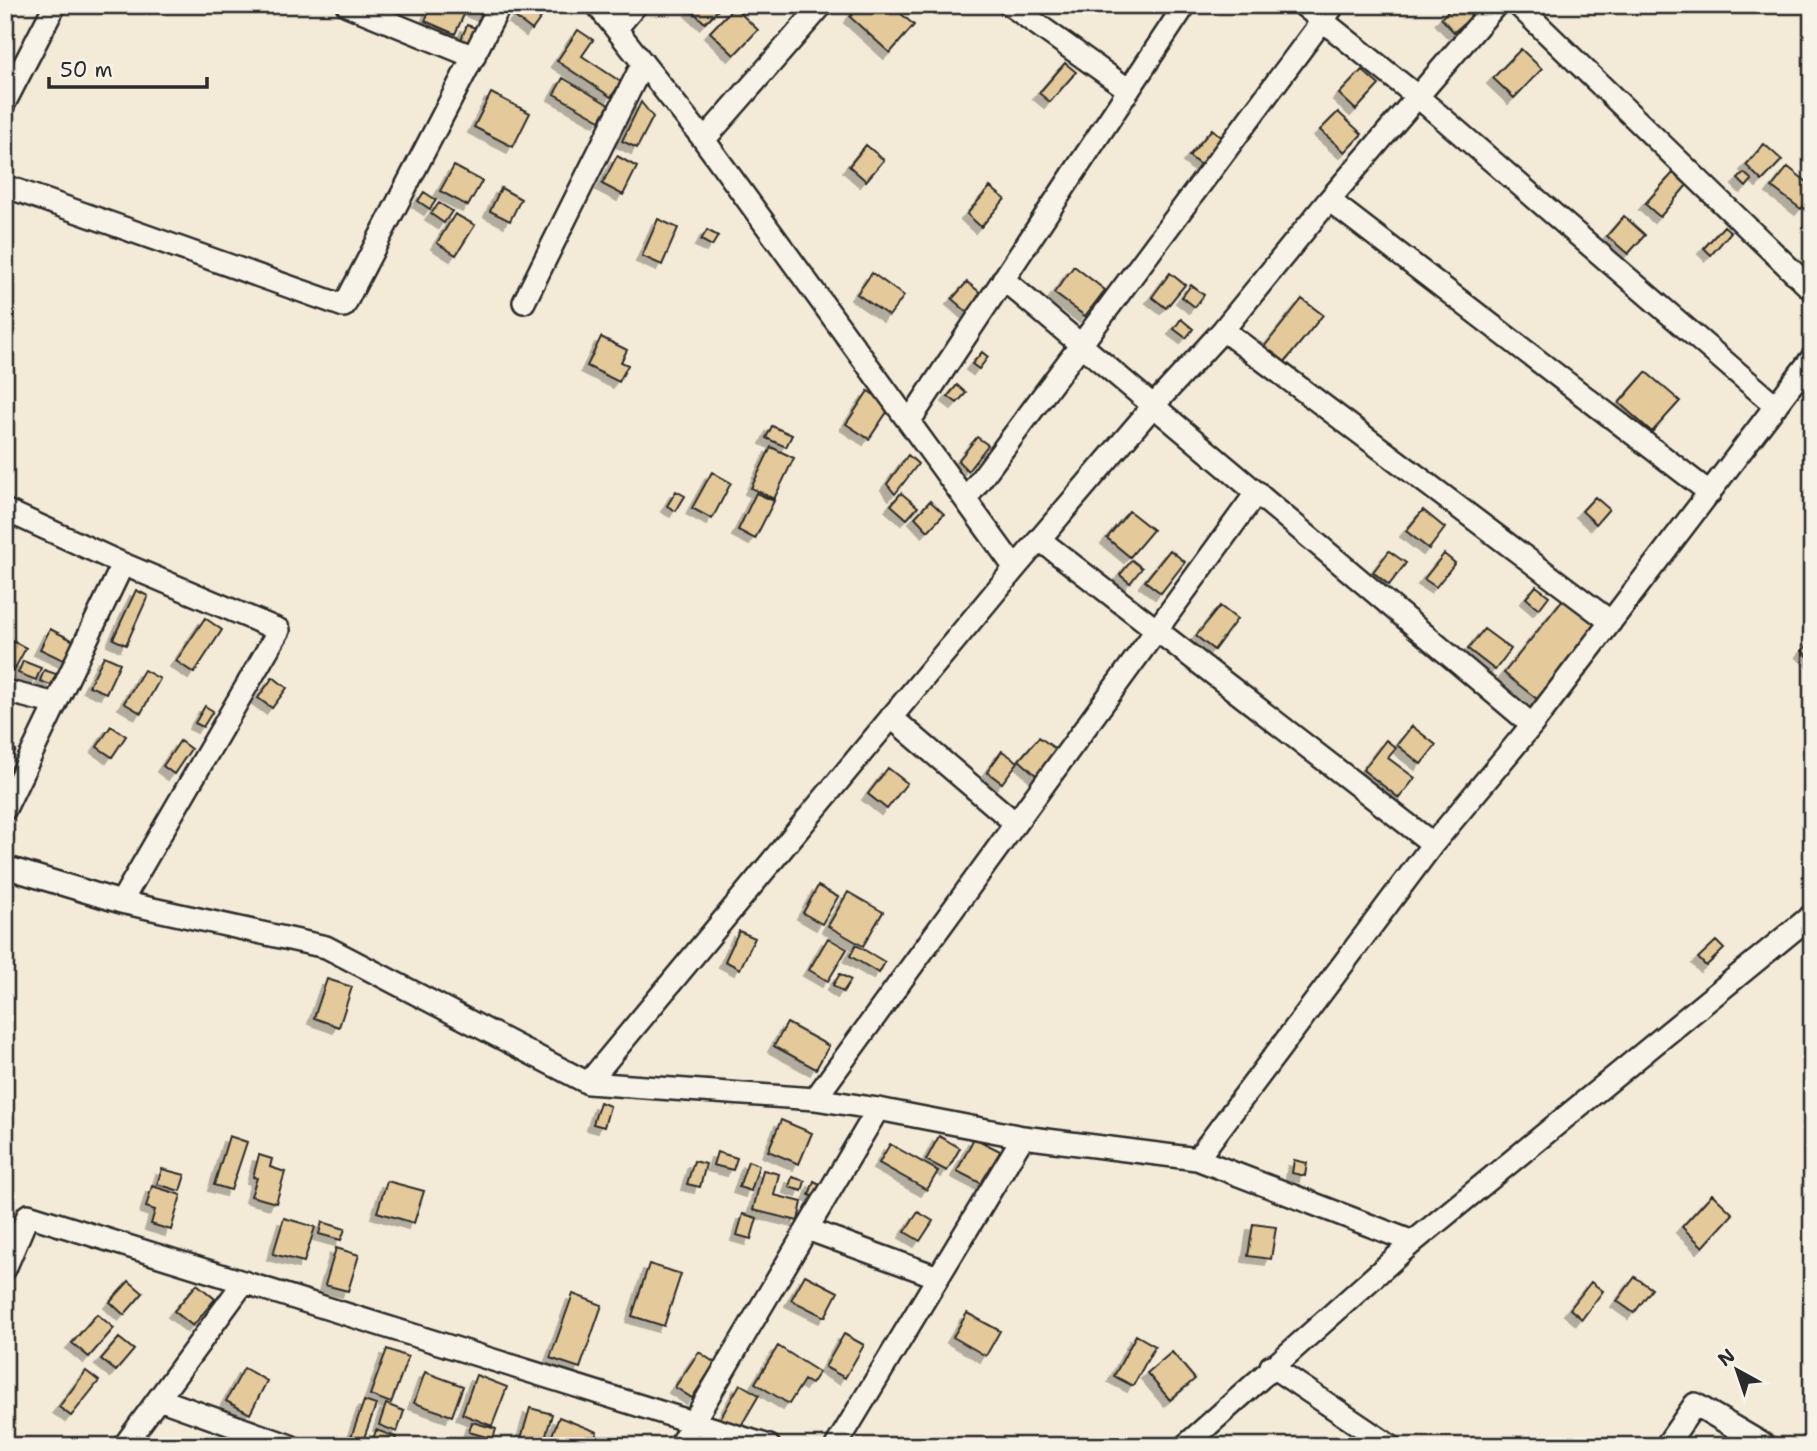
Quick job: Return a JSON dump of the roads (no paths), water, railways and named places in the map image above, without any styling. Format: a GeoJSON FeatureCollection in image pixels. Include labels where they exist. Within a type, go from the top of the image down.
{"type":"FeatureCollection","features":[{"type":"Feature","properties":{"kind":"street"},"geometry":{"type":"LineString","coordinates":[[5,102],[55,5]]}},
{"type":"Feature","properties":{"kind":"street"},"geometry":{"type":"LineString","coordinates":[[346,5],[474,57]]}},
{"type":"Feature","properties":{"kind":"street"},"geometry":{"type":"LineString","coordinates":[[5,186],[344,306],[500,5]]}},
{"type":"Feature","properties":{"kind":"street"},"geometry":{"type":"LineString","coordinates":[[597,5],[704,140],[1015,568]]}},
{"type":"Feature","properties":{"kind":"street"},"geometry":{"type":"LineString","coordinates":[[616,29],[636,5]]}},
{"type":"Feature","properties":{"kind":"street"},"geometry":{"type":"LineString","coordinates":[[704,140],[822,5]]}},
{"type":"Feature","properties":{"kind":"street"},"geometry":{"type":"LineString","coordinates":[[1010,5],[1129,90]]}},
{"type":"Feature","properties":{"kind":"street"},"geometry":{"type":"LineString","coordinates":[[909,422],[1185,5]]}},
{"type":"Feature","properties":{"kind":"street"},"geometry":{"type":"LineString","coordinates":[[1303,5],[1329,13],[1418,97],[1776,406]]}},
{"type":"Feature","properties":{"kind":"street"},"geometry":{"type":"LineString","coordinates":[[588,1083],[1015,568],[1154,405],[1223,330],[1329,200],[1496,5]]}},
{"type":"Feature","properties":{"kind":"street"},"geometry":{"type":"LineString","coordinates":[[1518,5],[1812,290]]}},
{"type":"Feature","properties":{"kind":"street"},"geometry":{"type":"LineString","coordinates":[[966,499],[1329,13]]}},
{"type":"Feature","properties":{"kind":"street"},"geometry":{"type":"LineString","coordinates":[[524,303],[643,63]]}},
{"type":"Feature","properties":{"kind":"street"},"geometry":{"type":"LineString","coordinates":[[1329,200],[1710,493]]}},
{"type":"Feature","properties":{"kind":"street"},"geometry":{"type":"LineString","coordinates":[[1003,279],[1532,725]]}},
{"type":"Feature","properties":{"kind":"street"},"geometry":{"type":"LineString","coordinates":[[1223,330],[1611,622]]}},
{"type":"Feature","properties":{"kind":"street"},"geometry":{"type":"LineString","coordinates":[[1197,1159],[1433,844],[1532,725],[1812,358]]}},
{"type":"Feature","properties":{"kind":"street"},"geometry":{"type":"LineString","coordinates":[[815,1099],[1257,492]]}},
{"type":"Feature","properties":{"kind":"street"},"geometry":{"type":"LineString","coordinates":[[5,510],[123,564],[279,630],[121,902]]}},
{"type":"Feature","properties":{"kind":"street"},"geometry":{"type":"LineString","coordinates":[[1040,539],[1433,844]]}},
{"type":"Feature","properties":{"kind":"street"},"geometry":{"type":"LineString","coordinates":[[5,810],[123,564]]}},
{"type":"Feature","properties":{"kind":"street"},"geometry":{"type":"LineString","coordinates":[[5,691],[56,704]]}},
{"type":"Feature","properties":{"kind":"street"},"geometry":{"type":"LineString","coordinates":[[891,717],[1015,823]]}},
{"type":"Feature","properties":{"kind":"street"},"geometry":{"type":"LineString","coordinates":[[5,867],[121,902],[326,947],[588,1083],[815,1099],[1023,1137],[1197,1159],[1413,1242]]}},
{"type":"Feature","properties":{"kind":"street"},"geometry":{"type":"LineString","coordinates":[[1185,1446],[1271,1366],[1413,1242],[1812,915]]}},
{"type":"Feature","properties":{"kind":"street"},"geometry":{"type":"LineString","coordinates":[[679,1446],[878,1109]]}},
{"type":"Feature","properties":{"kind":"street"},"geometry":{"type":"LineString","coordinates":[[836,1446],[1023,1137]]}},
{"type":"Feature","properties":{"kind":"street"},"geometry":{"type":"LineString","coordinates":[[5,1269],[28,1215],[769,1446]]}},
{"type":"Feature","properties":{"kind":"street"},"geometry":{"type":"LineString","coordinates":[[807,1229],[938,1277]]}},
{"type":"Feature","properties":{"kind":"street"},"geometry":{"type":"LineString","coordinates":[[124,1446],[244,1282]]}},
{"type":"Feature","properties":{"kind":"street"},"geometry":{"type":"LineString","coordinates":[[1271,1366],[1390,1446]]}},
{"type":"Feature","properties":{"kind":"street"},"geometry":{"type":"LineString","coordinates":[[159,1399],[290,1446]]}},
{"type":"Feature","properties":{"kind":"street"},"geometry":{"type":"LineString","coordinates":[[1667,1446],[1695,1404],[1766,1446]]}}]}
